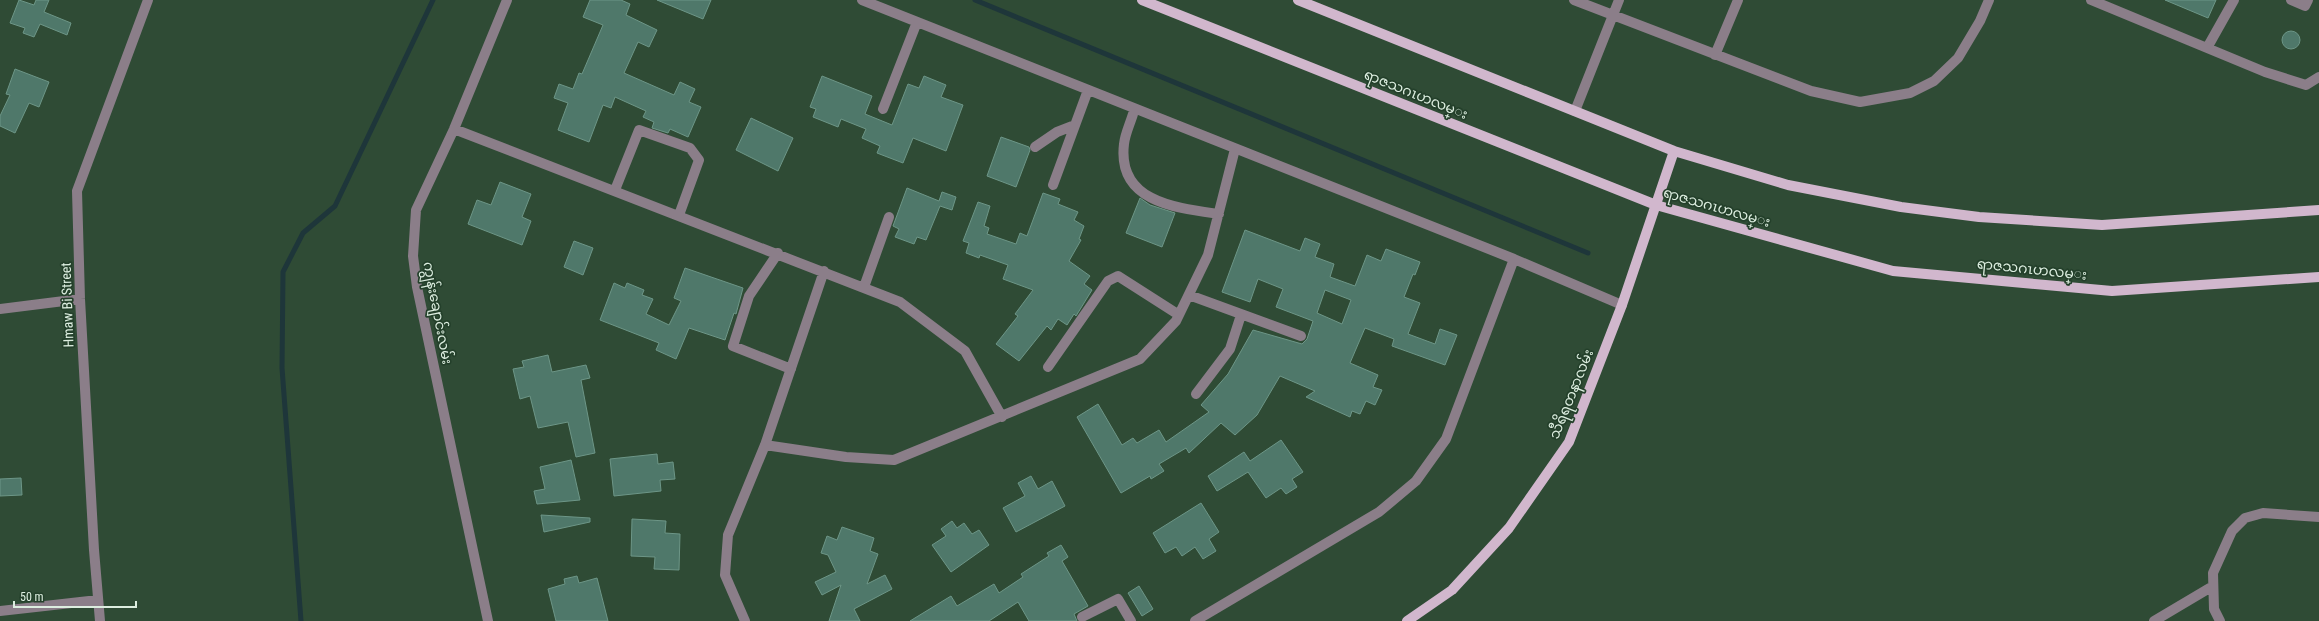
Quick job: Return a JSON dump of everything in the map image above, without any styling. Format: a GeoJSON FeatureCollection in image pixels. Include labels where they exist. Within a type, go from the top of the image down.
{"type":"FeatureCollection","features":[{"type":"Feature","properties":{"kind":"main road","name":"ရာဇသဂၤဟလမ္း"},"geometry":{"type":"LineString","coordinates":[[1142,0],[1656,205],[1893,270],[2112,291],[2319,276]]}},
{"type":"Feature","properties":{"kind":"main road"},"geometry":{"type":"LineString","coordinates":[[1298,0],[1674,151],[1788,185],[1900,207],[1979,217],[2102,225],[2319,210]]}},
{"type":"Feature","properties":{"kind":"main road","name":"သီရိရတနာလမ်း"},"geometry":{"type":"LineString","coordinates":[[1408,621],[1452,590],[1509,528],[1569,442],[1622,305],[1674,151]]}},
{"type":"Feature","properties":{"kind":"street","name":"Hmaw Bi Street"},"geometry":{"type":"LineString","coordinates":[[100,621],[80,299],[77,191],[148,0]]}},
{"type":"Feature","properties":{"kind":"street","name":"ကျွန်းချောင်းလမ်း"},"geometry":{"type":"LineString","coordinates":[[488,621],[419,295],[413,256],[416,210],[454,129],[507,0]]}},
{"type":"Feature","properties":{"kind":"street"},"geometry":{"type":"LineString","coordinates":[[862,0],[1514,260],[1622,305]]}},
{"type":"Feature","properties":{"kind":"street"},"geometry":{"type":"LineString","coordinates":[[1574,0],[1811,91],[1860,102],[1910,93],[1934,81],[1958,58],[1980,21],[1989,0]]}},
{"type":"Feature","properties":{"kind":"street"},"geometry":{"type":"LineString","coordinates":[[1575,111],[1619,0]]}},
{"type":"Feature","properties":{"kind":"street"},"geometry":{"type":"LineString","coordinates":[[1715,55],[1738,0]]}},
{"type":"Feature","properties":{"kind":"street"},"geometry":{"type":"LineString","coordinates":[[2091,0],[2265,72],[2306,85],[2319,76]]}},
{"type":"Feature","properties":{"kind":"street"},"geometry":{"type":"LineString","coordinates":[[2208,48],[2234,0]]}},
{"type":"Feature","properties":{"kind":"street"},"geometry":{"type":"LineString","coordinates":[[2291,0],[2305,6],[2308,0]]}},
{"type":"Feature","properties":{"kind":"street"},"geometry":{"type":"LineString","coordinates":[[883,109],[917,22]]}},
{"type":"Feature","properties":{"kind":"street"},"geometry":{"type":"LineString","coordinates":[[1053,185],[1088,90]]}},
{"type":"Feature","properties":{"kind":"street"},"geometry":{"type":"LineString","coordinates":[[1133,114],[1124,144],[1127,174],[1140,193],[1176,208],[1219,214]]}},
{"type":"Feature","properties":{"kind":"street"},"geometry":{"type":"LineString","coordinates":[[1035,147],[1057,132],[1075,125]]}},
{"type":"Feature","properties":{"kind":"street"},"geometry":{"type":"LineString","coordinates":[[454,129],[778,253],[900,302],[965,351],[1002,417]]}},
{"type":"Feature","properties":{"kind":"street"},"geometry":{"type":"LineString","coordinates":[[615,190],[639,130],[690,148],[699,160],[679,215]]}},
{"type":"Feature","properties":{"kind":"street"},"geometry":{"type":"LineString","coordinates":[[765,445],[846,457],[894,460],[1002,417],[1140,359],[1176,321],[1208,255],[1236,149]]}},
{"type":"Feature","properties":{"kind":"street"},"geometry":{"type":"LineString","coordinates":[[864,287],[889,217]]}},
{"type":"Feature","properties":{"kind":"street"},"geometry":{"type":"LineString","coordinates":[[778,253],[749,296],[733,346],[791,369]]}},
{"type":"Feature","properties":{"kind":"street"},"geometry":{"type":"LineString","coordinates":[[1195,621],[1379,512],[1416,481],[1446,440],[1514,260]]}},
{"type":"Feature","properties":{"kind":"street"},"geometry":{"type":"LineString","coordinates":[[745,621],[725,575],[728,535],[765,445],[824,271]]}},
{"type":"Feature","properties":{"kind":"street"},"geometry":{"type":"LineString","coordinates":[[1048,366],[1108,281],[1118,276],[1179,315]]}},
{"type":"Feature","properties":{"kind":"street"},"geometry":{"type":"LineString","coordinates":[[1189,295],[1301,336]]}},
{"type":"Feature","properties":{"kind":"street"},"geometry":{"type":"LineString","coordinates":[[0,309],[80,299]]}},
{"type":"Feature","properties":{"kind":"street"},"geometry":{"type":"LineString","coordinates":[[1196,394],[1230,349],[1241,315]]}},
{"type":"Feature","properties":{"kind":"street"},"geometry":{"type":"LineString","coordinates":[[2220,621],[2214,609],[2213,573],[2232,531],[2246,518],[2263,513],[2319,516]]}},
{"type":"Feature","properties":{"kind":"street"},"geometry":{"type":"LineString","coordinates":[[2154,621],[2213,586]]}},
{"type":"Feature","properties":{"kind":"street"},"geometry":{"type":"LineString","coordinates":[[1082,617],[1118,599],[1131,621]]}},
{"type":"Feature","properties":{"kind":"street"},"geometry":{"type":"LineString","coordinates":[[0,611],[98,600]]}},
{"type":"Feature","properties":{"kind":"building"},"geometry":{"type":"Polygon","coordinates":[[[19,0],[34,5],[36,0],[49,0],[44,12],[71,23],[67,35],[40,24],[34,37],[23,33],[25,28],[10,23],[19,0]]]}},
{"type":"Feature","properties":{"kind":"building"},"geometry":{"type":"Polygon","coordinates":[[[590,0],[621,0],[630,4],[626,15],[657,30],[649,47],[638,42],[624,73],[674,95],[680,82],[695,89],[689,102],[701,107],[688,137],[670,129],[668,133],[652,128],[654,122],[643,117],[646,111],[615,97],[611,108],[603,105],[589,142],[558,130],[568,103],[554,98],[559,84],[573,89],[579,73],[582,74],[603,25],[583,17],[590,0]]]}},
{"type":"Feature","properties":{"kind":"building"},"geometry":{"type":"Polygon","coordinates":[[[657,0],[711,0],[703,19],[657,0]]]}},
{"type":"Feature","properties":{"kind":"building"},"geometry":{"type":"Polygon","coordinates":[[[2165,0],[2216,0],[2208,18],[2165,0]]]}},
{"type":"Feature","properties":{"kind":"building"},"geometry":{"type":"Polygon","coordinates":[[[2287,31],[2295,31],[2300,36],[2298,47],[2295,49],[2287,49],[2282,44],[2282,36],[2287,31]]]}},
{"type":"Feature","properties":{"kind":"building"},"geometry":{"type":"Polygon","coordinates":[[[15,69],[49,82],[39,107],[29,103],[15,133],[0,126],[0,116],[10,95],[6,94],[15,69]]]}},
{"type":"Feature","properties":{"kind":"building"},"geometry":{"type":"Polygon","coordinates":[[[822,76],[872,96],[865,114],[892,125],[908,84],[919,88],[924,76],[946,85],[941,97],[963,105],[946,151],[913,138],[903,163],[877,153],[880,146],[862,138],[866,129],[841,119],[838,127],[813,117],[816,109],[810,107],[822,76]]]}},
{"type":"Feature","properties":{"kind":"building"},"geometry":{"type":"Polygon","coordinates":[[[751,118],[793,138],[778,171],[736,150],[751,118]]]}},
{"type":"Feature","properties":{"kind":"building"},"geometry":{"type":"Polygon","coordinates":[[[1001,137],[1029,147],[1030,150],[1016,187],[987,176],[1001,137]]]}},
{"type":"Feature","properties":{"kind":"building"},"geometry":{"type":"Polygon","coordinates":[[[500,182],[531,194],[522,217],[531,221],[522,245],[468,224],[477,200],[491,205],[500,182]]]}},
{"type":"Feature","properties":{"kind":"building"},"geometry":{"type":"Polygon","coordinates":[[[907,188],[939,201],[942,192],[956,197],[952,210],[940,206],[926,240],[917,237],[914,244],[895,237],[899,229],[893,226],[907,188]]]}},
{"type":"Feature","properties":{"kind":"building"},"geometry":{"type":"Polygon","coordinates":[[[1043,193],[1060,199],[1058,204],[1078,212],[1074,220],[1084,226],[1079,239],[1081,240],[1069,261],[1090,276],[1084,284],[1092,290],[1076,316],[1074,314],[1067,325],[1058,319],[1051,330],[1047,326],[1019,361],[996,344],[1018,316],[1015,314],[1033,290],[1003,279],[1008,265],[980,255],[979,258],[966,253],[969,243],[963,241],[978,202],[990,206],[984,226],[989,228],[987,234],[1016,244],[1020,233],[1027,236],[1043,193]]]}},
{"type":"Feature","properties":{"kind":"building"},"geometry":{"type":"Polygon","coordinates":[[[1140,198],[1150,205],[1175,213],[1162,247],[1126,233],[1140,198]]]}},
{"type":"Feature","properties":{"kind":"building"},"geometry":{"type":"Polygon","coordinates":[[[1245,230],[1300,251],[1305,238],[1320,244],[1315,257],[1334,264],[1330,277],[1355,286],[1367,255],[1381,261],[1386,249],[1420,262],[1415,275],[1413,274],[1404,297],[1420,303],[1408,334],[1435,344],[1440,329],[1457,335],[1445,365],[1392,346],[1394,339],[1365,328],[1350,363],[1378,375],[1373,387],[1382,390],[1375,405],[1366,401],[1360,414],[1352,411],[1350,417],[1306,397],[1315,391],[1280,376],[1257,415],[1235,435],[1221,423],[1189,453],[1186,448],[1159,464],[1164,471],[1151,479],[1150,476],[1121,493],[1077,417],[1098,404],[1122,445],[1133,438],[1137,443],[1159,430],[1166,442],[1209,412],[1201,405],[1228,374],[1253,330],[1302,344],[1307,339],[1313,321],[1276,307],[1283,289],[1258,279],[1250,302],[1222,292],[1245,230]],[[1325,290],[1317,313],[1342,324],[1351,300],[1325,290]]]}},
{"type":"Feature","properties":{"kind":"building"},"geometry":{"type":"Polygon","coordinates":[[[574,241],[593,248],[583,275],[564,267],[574,241]]]}},
{"type":"Feature","properties":{"kind":"building"},"geometry":{"type":"Polygon","coordinates":[[[685,268],[743,288],[736,314],[734,313],[725,340],[689,328],[676,359],[656,350],[659,343],[600,320],[614,283],[625,288],[627,283],[644,290],[642,295],[653,299],[646,314],[669,325],[681,301],[674,298],[685,268]]]}},
{"type":"Feature","properties":{"kind":"building"},"geometry":{"type":"Polygon","coordinates":[[[548,355],[552,372],[586,365],[590,378],[581,380],[595,453],[576,457],[568,422],[538,428],[530,396],[520,399],[513,369],[524,367],[522,361],[548,355]]]}},
{"type":"Feature","properties":{"kind":"building"},"geometry":{"type":"Polygon","coordinates":[[[1281,440],[1303,472],[1292,479],[1297,487],[1286,494],[1281,488],[1266,498],[1248,472],[1217,491],[1208,476],[1244,452],[1250,461],[1281,440]]]}},
{"type":"Feature","properties":{"kind":"building"},"geometry":{"type":"Polygon","coordinates":[[[657,454],[658,464],[673,462],[675,479],[660,480],[661,491],[614,496],[610,459],[657,454]]]}},
{"type":"Feature","properties":{"kind":"building"},"geometry":{"type":"Polygon","coordinates":[[[571,460],[580,500],[537,504],[534,491],[545,489],[540,467],[571,460]]]}},
{"type":"Feature","properties":{"kind":"building"},"geometry":{"type":"Polygon","coordinates":[[[1031,476],[1038,489],[1052,481],[1065,506],[1016,532],[1003,508],[1025,496],[1018,483],[1031,476]]]}},
{"type":"Feature","properties":{"kind":"building"},"geometry":{"type":"Polygon","coordinates":[[[21,478],[22,495],[0,496],[0,479],[21,478]]]}},
{"type":"Feature","properties":{"kind":"building"},"geometry":{"type":"Polygon","coordinates":[[[1201,503],[1219,532],[1209,539],[1216,551],[1203,559],[1195,547],[1182,556],[1176,547],[1165,553],[1153,533],[1201,503]]]}},
{"type":"Feature","properties":{"kind":"building"},"geometry":{"type":"Polygon","coordinates":[[[541,515],[590,518],[590,522],[544,532],[541,515]]]}},
{"type":"Feature","properties":{"kind":"building"},"geometry":{"type":"Polygon","coordinates":[[[632,519],[666,521],[665,533],[680,534],[679,570],[654,569],[655,557],[631,556],[632,519]]]}},
{"type":"Feature","properties":{"kind":"building"},"geometry":{"type":"Polygon","coordinates":[[[952,521],[957,528],[964,523],[972,534],[979,530],[989,545],[951,572],[932,545],[946,536],[941,529],[952,521]]]}},
{"type":"Feature","properties":{"kind":"building"},"geometry":{"type":"Polygon","coordinates":[[[842,527],[874,538],[870,551],[878,554],[867,584],[885,575],[892,589],[854,609],[860,621],[829,621],[841,585],[822,595],[815,582],[836,572],[828,555],[821,553],[827,536],[837,540],[842,527]]]}},
{"type":"Feature","properties":{"kind":"building"},"geometry":{"type":"Polygon","coordinates":[[[1061,545],[1068,557],[1062,561],[1088,606],[1074,614],[1077,621],[1029,621],[1018,602],[989,621],[910,621],[951,596],[957,606],[994,584],[999,593],[1023,577],[1021,574],[1049,556],[1047,553],[1061,545]]]}},
{"type":"Feature","properties":{"kind":"building"},"geometry":{"type":"Polygon","coordinates":[[[577,576],[579,583],[597,578],[608,621],[556,621],[548,589],[565,584],[564,579],[577,576]]]}},
{"type":"Feature","properties":{"kind":"building"},"geometry":{"type":"Polygon","coordinates":[[[1139,586],[1153,609],[1142,616],[1128,593],[1139,586]]]}},
{"type":"Feature","properties":{"kind":"waterway"},"geometry":{"type":"LineString","coordinates":[[301,621],[282,368],[283,272],[303,233],[335,206],[433,0]]}},
{"type":"Feature","properties":{"kind":"waterway"},"geometry":{"type":"LineString","coordinates":[[975,0],[1588,253]]}}]}
